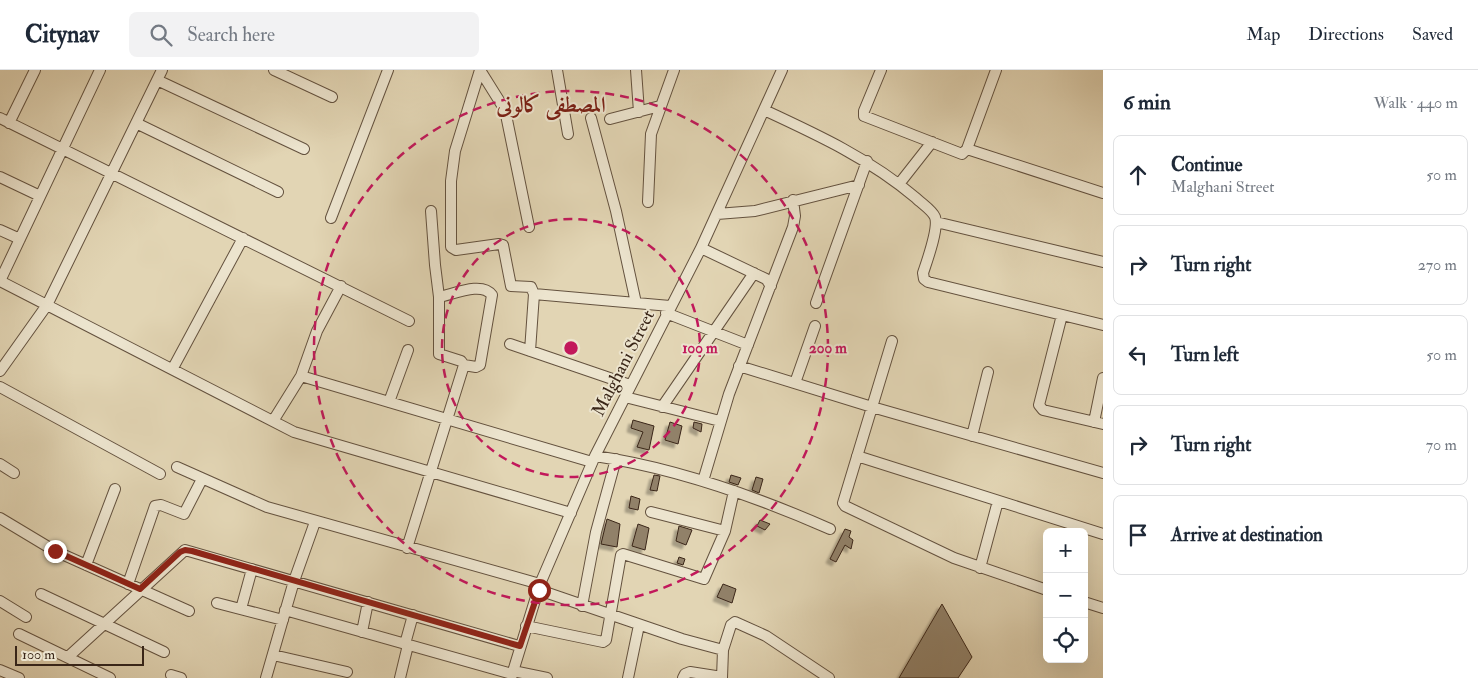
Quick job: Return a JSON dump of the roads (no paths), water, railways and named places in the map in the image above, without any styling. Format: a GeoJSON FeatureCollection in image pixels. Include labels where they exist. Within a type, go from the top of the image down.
{"type":"FeatureCollection","features":[{"type":"Feature","properties":{"kind":"street"},"geometry":{"type":"LineString","coordinates":[[34,70],[4,121],[409,321]]}},
{"type":"Feature","properties":{"kind":"street"},"geometry":{"type":"LineString","coordinates":[[100,70],[0,281],[173,368],[294,432],[571,513]]}},
{"type":"Feature","properties":{"kind":"street"},"geometry":{"type":"LineString","coordinates":[[0,371],[47,305],[162,70]]}},
{"type":"Feature","properties":{"kind":"street"},"geometry":{"type":"LineString","coordinates":[[274,70],[332,97]]}},
{"type":"Feature","properties":{"kind":"street"},"geometry":{"type":"LineString","coordinates":[[331,218],[388,70]]}},
{"type":"Feature","properties":{"kind":"street"},"geometry":{"type":"LineString","coordinates":[[480,70],[505,110],[529,227]]}},
{"type":"Feature","properties":{"kind":"street"},"geometry":{"type":"LineString","coordinates":[[480,70],[455,151],[452,182],[451,247],[456,250],[501,244],[511,286],[531,287],[534,294],[530,351]]}},
{"type":"Feature","properties":{"kind":"street"},"geometry":{"type":"LineString","coordinates":[[558,70],[568,134]]}},
{"type":"Feature","properties":{"kind":"street"},"geometry":{"type":"LineString","coordinates":[[636,70],[639,112]]}},
{"type":"Feature","properties":{"kind":"street"},"geometry":{"type":"LineString","coordinates":[[648,202],[651,134],[674,70]]}},
{"type":"Feature","properties":{"kind":"street","name":"Malghani Street"},"geometry":{"type":"LineString","coordinates":[[512,674],[540,587],[594,459],[701,248],[782,70]]}},
{"type":"Feature","properties":{"kind":"street"},"geometry":{"type":"LineString","coordinates":[[881,70],[864,111],[864,116],[962,154],[967,149],[996,70]]}},
{"type":"Feature","properties":{"kind":"street"},"geometry":{"type":"LineString","coordinates":[[157,80],[304,150]]}},
{"type":"Feature","properties":{"kind":"street"},"geometry":{"type":"LineString","coordinates":[[610,119],[660,106]]}},
{"type":"Feature","properties":{"kind":"street"},"geometry":{"type":"LineString","coordinates":[[764,110],[843,147],[867,161],[899,184],[932,213],[936,222],[924,273],[924,279],[928,282],[1103,324]]}},
{"type":"Feature","properties":{"kind":"street"},"geometry":{"type":"LineString","coordinates":[[591,118],[616,211],[636,303]]}},
{"type":"Feature","properties":{"kind":"street"},"geometry":{"type":"LineString","coordinates":[[136,123],[278,192]]}},
{"type":"Feature","properties":{"kind":"street"},"geometry":{"type":"LineString","coordinates":[[899,184],[932,142]]}},
{"type":"Feature","properties":{"kind":"street"},"geometry":{"type":"LineString","coordinates":[[967,149],[1103,193]]}},
{"type":"Feature","properties":{"kind":"street"},"geometry":{"type":"LineString","coordinates":[[816,303],[867,161]]}},
{"type":"Feature","properties":{"kind":"street"},"geometry":{"type":"LineString","coordinates":[[0,176],[40,196]]}},
{"type":"Feature","properties":{"kind":"street"},"geometry":{"type":"LineString","coordinates":[[717,214],[755,211],[859,185]]}},
{"type":"Feature","properties":{"kind":"street"},"geometry":{"type":"LineString","coordinates":[[704,481],[720,421],[739,366],[793,227],[795,216],[793,200]]}},
{"type":"Feature","properties":{"kind":"street"},"geometry":{"type":"LineString","coordinates":[[431,211],[439,297],[439,354],[461,361],[464,365],[476,367],[480,365],[492,295],[489,291],[480,288],[439,297]]}},
{"type":"Feature","properties":{"kind":"street"},"geometry":{"type":"LineString","coordinates":[[936,222],[1103,262]]}},
{"type":"Feature","properties":{"kind":"street"},"geometry":{"type":"LineString","coordinates":[[0,230],[20,239]]}},
{"type":"Feature","properties":{"kind":"street"},"geometry":{"type":"LineString","coordinates":[[173,368],[243,238]]}},
{"type":"Feature","properties":{"kind":"street"},"geometry":{"type":"LineString","coordinates":[[701,248],[766,279],[771,286]]}},
{"type":"Feature","properties":{"kind":"street"},"geometry":{"type":"LineString","coordinates":[[662,407],[754,273]]}},
{"type":"Feature","properties":{"kind":"street"},"geometry":{"type":"LineString","coordinates":[[273,420],[301,376],[317,331],[341,286]]}},
{"type":"Feature","properties":{"kind":"street"},"geometry":{"type":"LineString","coordinates":[[534,294],[636,303],[668,310],[714,332],[748,345]]}},
{"type":"Feature","properties":{"kind":"street"},"geometry":{"type":"LineString","coordinates":[[1062,315],[1039,405],[1043,410],[1099,423],[1103,378]]}},
{"type":"Feature","properties":{"kind":"street"},"geometry":{"type":"LineString","coordinates":[[795,383],[816,326]]}},
{"type":"Feature","properties":{"kind":"street"},"geometry":{"type":"LineString","coordinates":[[892,341],[843,502],[845,506],[980,568],[1043,589]]}},
{"type":"Feature","properties":{"kind":"street"},"geometry":{"type":"LineString","coordinates":[[510,344],[630,385]]}},
{"type":"Feature","properties":{"kind":"street"},"geometry":{"type":"LineString","coordinates":[[389,402],[408,350]]}},
{"type":"Feature","properties":{"kind":"street"},"geometry":{"type":"LineString","coordinates":[[407,548],[464,365]]}},
{"type":"Feature","properties":{"kind":"street"},"geometry":{"type":"LineString","coordinates":[[739,366],[872,407],[1103,473]]}},
{"type":"Feature","properties":{"kind":"street"},"geometry":{"type":"LineString","coordinates":[[972,436],[988,372]]}},
{"type":"Feature","properties":{"kind":"street"},"geometry":{"type":"LineString","coordinates":[[301,376],[447,419],[594,459],[616,460],[704,481],[787,510],[830,529]]}},
{"type":"Feature","properties":{"kind":"street"},"geometry":{"type":"LineString","coordinates":[[0,387],[160,474]]}},
{"type":"Feature","properties":{"kind":"street"},"geometry":{"type":"LineString","coordinates":[[625,397],[720,421]]}},
{"type":"Feature","properties":{"kind":"street"},"geometry":{"type":"LineString","coordinates":[[857,456],[1103,534]]}},
{"type":"Feature","properties":{"kind":"street"},"geometry":{"type":"LineString","coordinates":[[582,606],[596,532],[616,460]]}},
{"type":"Feature","properties":{"kind":"street"},"geometry":{"type":"LineString","coordinates":[[0,464],[14,473]]}},
{"type":"Feature","properties":{"kind":"street"},"geometry":{"type":"LineString","coordinates":[[177,467],[267,507],[540,587],[582,606],[722,650]]}},
{"type":"Feature","properties":{"kind":"street"},"geometry":{"type":"LineString","coordinates":[[128,584],[155,506],[161,505],[181,514],[186,513],[202,478]]}},
{"type":"Feature","properties":{"kind":"street"},"geometry":{"type":"LineString","coordinates":[[86,565],[115,489]]}},
{"type":"Feature","properties":{"kind":"street"},"geometry":{"type":"LineString","coordinates":[[526,626],[603,642],[606,640],[621,555],[626,554],[704,578],[724,531],[734,491]]}},
{"type":"Feature","properties":{"kind":"street"},"geometry":{"type":"LineString","coordinates":[[980,568],[998,501]]}},
{"type":"Feature","properties":{"kind":"street"},"geometry":{"type":"LineString","coordinates":[[651,512],[724,531]]}},
{"type":"Feature","properties":{"kind":"street"},"geometry":{"type":"LineString","coordinates":[[0,518],[24,534],[86,565],[189,611]]}},
{"type":"Feature","properties":{"kind":"street"},"geometry":{"type":"LineString","coordinates":[[266,678],[294,581],[315,522]]}},
{"type":"Feature","properties":{"kind":"street"},"geometry":{"type":"LineString","coordinates":[[68,658],[140,589],[185,550],[520,646]]}},
{"type":"Feature","properties":{"kind":"street"},"geometry":{"type":"LineString","coordinates":[[241,609],[252,569]]}},
{"type":"Feature","properties":{"kind":"street"},"geometry":{"type":"LineString","coordinates":[[41,594],[164,652]]}},
{"type":"Feature","properties":{"kind":"street"},"geometry":{"type":"LineString","coordinates":[[0,601],[26,617]]}},
{"type":"Feature","properties":{"kind":"street"},"geometry":{"type":"LineString","coordinates":[[362,632],[368,602]]}},
{"type":"Feature","properties":{"kind":"street"},"geometry":{"type":"LineString","coordinates":[[217,603],[362,632],[512,674],[547,678]]}},
{"type":"Feature","properties":{"kind":"street"},"geometry":{"type":"LineString","coordinates":[[1088,603],[1103,608]]}},
{"type":"Feature","properties":{"kind":"street"},"geometry":{"type":"LineString","coordinates":[[400,678],[412,615]]}},
{"type":"Feature","properties":{"kind":"street"},"geometry":{"type":"LineString","coordinates":[[684,678],[685,674],[690,672],[722,678],[722,650],[731,625],[738,622],[766,636],[829,678]]}},
{"type":"Feature","properties":{"kind":"street"},"geometry":{"type":"LineString","coordinates":[[628,678],[639,625]]}},
{"type":"Feature","properties":{"kind":"street"},"geometry":{"type":"LineString","coordinates":[[19,634],[110,678]]}},
{"type":"Feature","properties":{"kind":"street"},"geometry":{"type":"LineString","coordinates":[[273,655],[347,672]]}},
{"type":"Feature","properties":{"kind":"street"},"geometry":{"type":"LineString","coordinates":[[0,670],[19,678]]}},
{"type":"Feature","properties":{"kind":"district","name":"المصطفی کالونی"},"geometry":{"type":"Point","coordinates":[551,104]}}]}
